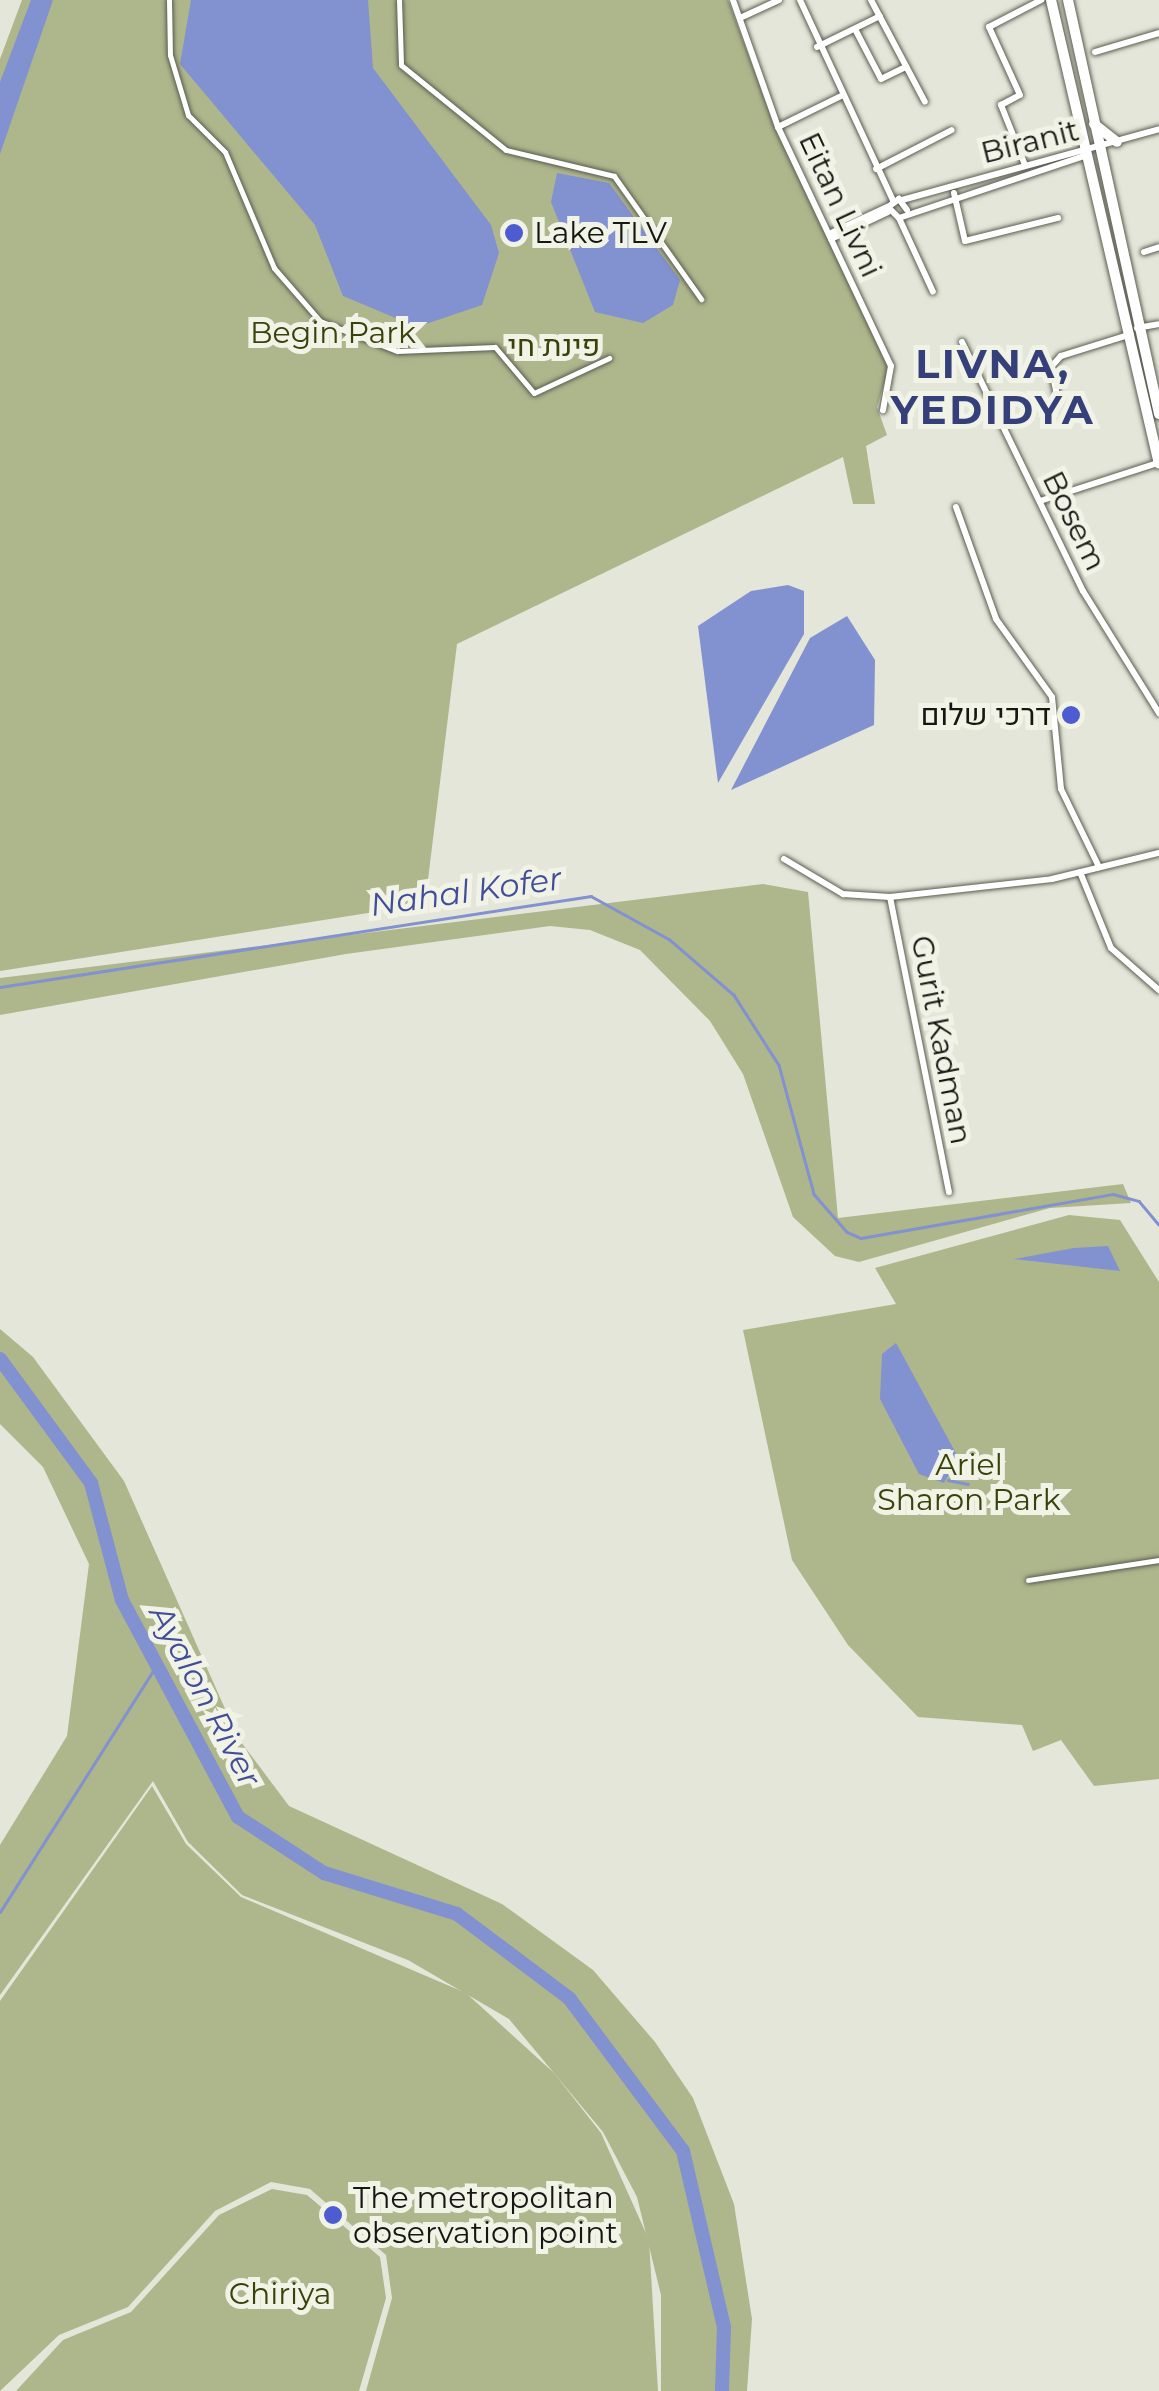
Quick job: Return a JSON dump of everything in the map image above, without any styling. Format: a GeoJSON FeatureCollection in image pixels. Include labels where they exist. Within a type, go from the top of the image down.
{"type":"FeatureCollection","features":[{"type":"Feature","properties":{"kind":"main road"},"geometry":{"type":"LineString","coordinates":[[1070,2],[1092,122],[1159,414]]}},
{"type":"Feature","properties":{"kind":"main road"},"geometry":{"type":"LineString","coordinates":[[1052,4],[1083,154],[1159,463]]}},
{"type":"Feature","properties":{"kind":"main road"},"geometry":{"type":"LineString","coordinates":[[1092,122],[1117,142]]}},
{"type":"Feature","properties":{"kind":"street"},"geometry":{"type":"LineString","coordinates":[[170,0],[170,54],[188,115],[225,152],[274,268],[320,321],[397,351],[495,348],[534,393],[609,358]]}},
{"type":"Feature","properties":{"kind":"street"},"geometry":{"type":"LineString","coordinates":[[399,0],[401,65],[506,150],[614,176],[701,299]]}},
{"type":"Feature","properties":{"kind":"street","name":"Eitan Livni"},"geometry":{"type":"LineString","coordinates":[[732,0],[778,127],[892,366],[882,410]]}},
{"type":"Feature","properties":{"kind":"street"},"geometry":{"type":"LineString","coordinates":[[740,18],[779,0]]}},
{"type":"Feature","properties":{"kind":"street"},"geometry":{"type":"LineString","coordinates":[[800,0],[817,47],[933,292]]}},
{"type":"Feature","properties":{"kind":"street"},"geometry":{"type":"LineString","coordinates":[[871,0],[925,102]]}},
{"type":"Feature","properties":{"kind":"street"},"geometry":{"type":"LineString","coordinates":[[1026,165],[1002,105],[1020,95],[988,27],[1039,1],[1052,4]]}},
{"type":"Feature","properties":{"kind":"street"},"geometry":{"type":"LineString","coordinates":[[817,47],[880,16]]}},
{"type":"Feature","properties":{"kind":"street"},"geometry":{"type":"LineString","coordinates":[[855,29],[880,79],[906,67]]}},
{"type":"Feature","properties":{"kind":"street"},"geometry":{"type":"LineString","coordinates":[[1095,52],[1159,34]]}},
{"type":"Feature","properties":{"kind":"street"},"geometry":{"type":"LineString","coordinates":[[778,127],[840,96]]}},
{"type":"Feature","properties":{"kind":"street"},"geometry":{"type":"LineString","coordinates":[[876,169],[952,130]]}},
{"type":"Feature","properties":{"kind":"street","name":"Biranit"},"geometry":{"type":"LineString","coordinates":[[906,210],[1159,130]]}},
{"type":"Feature","properties":{"kind":"street","name":"Biranit"},"geometry":{"type":"LineString","coordinates":[[830,236],[893,205],[952,184],[1083,154]]}},
{"type":"Feature","properties":{"kind":"street"},"geometry":{"type":"LineString","coordinates":[[952,184],[965,240],[1058,218]]}},
{"type":"Feature","properties":{"kind":"street"},"geometry":{"type":"LineString","coordinates":[[893,205],[906,210],[900,218]]}},
{"type":"Feature","properties":{"kind":"street"},"geometry":{"type":"LineString","coordinates":[[1144,252],[1159,247]]}},
{"type":"Feature","properties":{"kind":"street"},"geometry":{"type":"LineString","coordinates":[[1057,395],[1051,367],[1061,356],[1140,327],[1159,324]]}},
{"type":"Feature","properties":{"kind":"street","name":"Bosem"},"geometry":{"type":"LineString","coordinates":[[962,342],[1040,501],[1159,713]]}},
{"type":"Feature","properties":{"kind":"street"},"geometry":{"type":"LineString","coordinates":[[1040,501],[1159,463]]}},
{"type":"Feature","properties":{"kind":"street"},"geometry":{"type":"LineString","coordinates":[[956,507],[996,618],[1052,698],[1061,789],[1099,867]]}},
{"type":"Feature","properties":{"kind":"street"},"geometry":{"type":"LineString","coordinates":[[784,859],[844,894],[890,896],[1080,872],[1159,854]]}},
{"type":"Feature","properties":{"kind":"street"},"geometry":{"type":"LineString","coordinates":[[1080,872],[1112,948],[1159,990]]}},
{"type":"Feature","properties":{"kind":"street","name":"Gurit Kadman"},"geometry":{"type":"LineString","coordinates":[[890,896],[949,1192]]}},
{"type":"Feature","properties":{"kind":"street"},"geometry":{"type":"LineString","coordinates":[[1028,1580],[1159,1560]]}},
{"type":"Feature","properties":{"kind":"green space","name":"Begin Park"},"geometry":{"type":"Polygon","coordinates":[[[22,0],[728,0],[775,127],[889,367],[877,407],[887,435],[866,446],[875,504],[853,504],[843,457],[457,644],[425,904],[0,971],[0,59],[22,0]]]}},
{"type":"Feature","properties":{"kind":"green space"},"geometry":{"type":"Polygon","coordinates":[[[763,884],[808,892],[838,1218],[1123,1184],[1131,1203],[1050,1208],[859,1262],[835,1256],[793,1217],[743,1074],[710,1021],[640,950],[590,930],[550,926],[346,954],[0,1015],[0,978],[763,884]]]}},
{"type":"Feature","properties":{"kind":"green space","name":"Ariel Sharon Park"},"geometry":{"type":"Polygon","coordinates":[[[1069,1215],[1120,1220],[1159,1282],[1159,1779],[1094,1786],[1061,1740],[1033,1751],[1022,1725],[918,1717],[848,1645],[792,1560],[743,1330],[896,1304],[875,1268],[1069,1215]]]}},
{"type":"Feature","properties":{"kind":"green space"},"geometry":{"type":"Polygon","coordinates":[[[0,1329],[33,1357],[124,1481],[238,1738],[289,1806],[502,1904],[593,1970],[655,2042],[693,2098],[734,2204],[752,2319],[747,2391],[661,2391],[661,2295],[637,2197],[603,2132],[509,2019],[408,1960],[242,1895],[188,1842],[153,1781],[0,1995],[0,1845],[67,1736],[89,1564],[43,1467],[0,1424],[0,1329]]]}},
{"type":"Feature","properties":{"kind":"green space"},"geometry":{"type":"Polygon","coordinates":[[[152,1786],[186,1844],[241,1897],[466,1993],[554,2073],[601,2133],[649,2240],[658,2391],[366,2391],[392,2298],[386,2255],[310,2189],[271,2182],[215,2211],[128,2307],[59,2335],[0,2391],[0,2001],[152,1786]]]}},
{"type":"Feature","properties":{"kind":"green space","name":"Chiriya"},"geometry":{"type":"Polygon","coordinates":[[[272,2189],[307,2195],[380,2257],[386,2298],[359,2391],[16,2391],[63,2340],[131,2312],[219,2215],[272,2189]]]}},
{"type":"Feature","properties":{"kind":"water"},"geometry":{"type":"Polygon","coordinates":[[[31,0],[53,0],[0,154],[0,82],[31,0]]]}},
{"type":"Feature","properties":{"kind":"water"},"geometry":{"type":"Polygon","coordinates":[[[191,0],[368,0],[373,68],[491,225],[499,253],[482,305],[417,327],[343,296],[315,225],[180,64],[191,0]]]}},
{"type":"Feature","properties":{"kind":"water"},"geometry":{"type":"Polygon","coordinates":[[[557,173],[609,183],[680,280],[673,305],[643,323],[595,312],[551,202],[557,173]]]}},
{"type":"Feature","properties":{"kind":"water"},"geometry":{"type":"Polygon","coordinates":[[[788,585],[804,591],[804,634],[718,783],[698,626],[751,591],[788,585]]]}},
{"type":"Feature","properties":{"kind":"water"},"geometry":{"type":"Polygon","coordinates":[[[847,616],[875,660],[874,725],[731,790],[810,638],[847,616]]]}},
{"type":"Feature","properties":{"kind":"water"},"geometry":{"type":"Polygon","coordinates":[[[1108,1246],[1120,1271],[1014,1259],[1074,1248],[1108,1246]]]}},
{"type":"Feature","properties":{"kind":"water"},"geometry":{"type":"Polygon","coordinates":[[[896,1343],[958,1457],[944,1483],[919,1474],[880,1399],[882,1354],[896,1343]]]}},
{"type":"Feature","properties":{"kind":"waterway","name":"Nahal Kofer"},"geometry":{"type":"LineString","coordinates":[[0,987],[591,896],[669,939],[734,995],[779,1065],[814,1194],[847,1232],[861,1238],[1113,1194],[1139,1201],[1159,1225]]}},
{"type":"Feature","properties":{"kind":"waterway","name":"Ayalon River"},"geometry":{"type":"LineString","coordinates":[[0,1359],[91,1483],[122,1600],[238,1817],[324,1873],[457,1914],[569,1998],[683,2151],[724,2327],[722,2391]]}},
{"type":"Feature","properties":{"kind":"waterway"},"geometry":{"type":"LineString","coordinates":[[948,1480],[968,1484]]}},
{"type":"Feature","properties":{"kind":"waterway"},"geometry":{"type":"LineString","coordinates":[[0,1912],[158,1663]]}},
{"type":"Feature","properties":{"kind":"place","name":"Lake TLV"},"geometry":{"type":"Point","coordinates":[514,233]}},
{"type":"Feature","properties":{"kind":"place","name":"דרכי שלום"},"geometry":{"type":"Point","coordinates":[1071,715]}},
{"type":"Feature","properties":{"kind":"place","name":"The metropolitan observation point"},"geometry":{"type":"Point","coordinates":[333,2215]}},
{"type":"Feature","properties":{"kind":"district","name":"LIVNA, YEDIDYA"},"geometry":{"type":"Point","coordinates":[993,387]}},
{"type":"Feature","properties":{"kind":"park label","name":"פינת חי"},"geometry":{"type":"Point","coordinates":[554,346]}}]}
